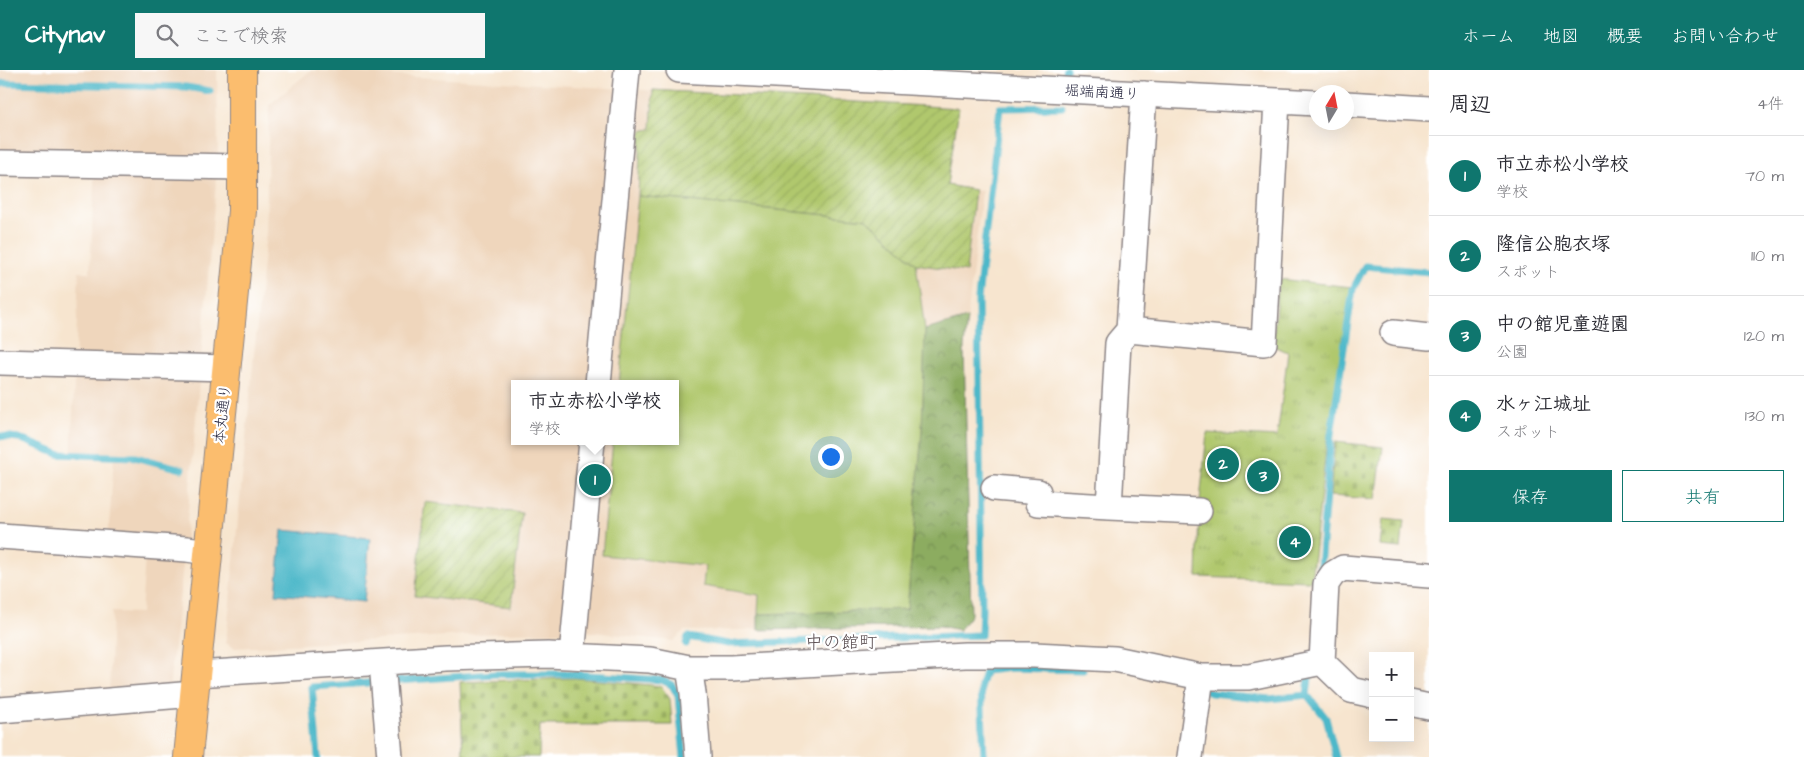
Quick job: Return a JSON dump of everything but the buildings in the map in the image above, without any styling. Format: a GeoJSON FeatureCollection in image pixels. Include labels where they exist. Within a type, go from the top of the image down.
{"type":"FeatureCollection","features":[{"type":"Feature","properties":{"kind":"main road","name":"本丸通り"},"geometry":{"type":"LineString","coordinates":[[188,757],[242,211],[242,70]]}},
{"type":"Feature","properties":{"kind":"street"},"geometry":{"type":"LineString","coordinates":[[598,380],[627,70]]}},
{"type":"Feature","properties":{"kind":"street","name":"堀端南通り"},"geometry":{"type":"LineString","coordinates":[[679,70],[1309,102]]}},
{"type":"Feature","properties":{"kind":"street"},"geometry":{"type":"LineString","coordinates":[[1109,507],[1118,343],[1129,330],[1144,94]]}},
{"type":"Feature","properties":{"kind":"street"},"geometry":{"type":"LineString","coordinates":[[1129,330],[1264,343],[1277,100]]}},
{"type":"Feature","properties":{"kind":"street"},"geometry":{"type":"LineString","coordinates":[[1354,104],[1429,109]]}},
{"type":"Feature","properties":{"kind":"street"},"geometry":{"type":"LineString","coordinates":[[0,163],[243,167]]}},
{"type":"Feature","properties":{"kind":"street"},"geometry":{"type":"LineString","coordinates":[[1393,333],[1429,337]]}},
{"type":"Feature","properties":{"kind":"street"},"geometry":{"type":"LineString","coordinates":[[0,362],[226,368]]}},
{"type":"Feature","properties":{"kind":"street"},"geometry":{"type":"LineString","coordinates":[[572,656],[592,445]]}},
{"type":"Feature","properties":{"kind":"street"},"geometry":{"type":"LineString","coordinates":[[994,488],[1038,492],[1038,504],[1199,511]]}},
{"type":"Feature","properties":{"kind":"street"},"geometry":{"type":"LineString","coordinates":[[0,536],[209,552]]}},
{"type":"Feature","properties":{"kind":"street"},"geometry":{"type":"LineString","coordinates":[[1315,664],[1326,584],[1333,574],[1343,568],[1429,575]]}},
{"type":"Feature","properties":{"kind":"street"},"geometry":{"type":"LineString","coordinates":[[0,710],[195,684],[383,676],[446,658],[548,655],[650,660],[689,668],[731,668],[987,655],[1034,655],[1115,659],[1200,686],[1315,664],[1351,690],[1369,694]]}},
{"type":"Feature","properties":{"kind":"street"},"geometry":{"type":"LineString","coordinates":[[689,668],[698,757]]}},
{"type":"Feature","properties":{"kind":"street"},"geometry":{"type":"LineString","coordinates":[[383,676],[390,757]]}},
{"type":"Feature","properties":{"kind":"street"},"geometry":{"type":"LineString","coordinates":[[1190,757],[1200,686]]}},
{"type":"Feature","properties":{"kind":"street"},"geometry":{"type":"LineString","coordinates":[[1414,704],[1429,707]]}},
{"type":"Feature","properties":{"kind":"shaded area"},"geometry":{"type":"Polygon","coordinates":[[[0,70],[217,70],[218,158],[185,547],[169,691],[109,696],[112,612],[141,613],[146,544],[108,541],[114,458],[71,458],[79,272],[90,273],[95,160],[0,159],[0,70]]]}},
{"type":"Feature","properties":{"kind":"shaded area"},"geometry":{"type":"Polygon","coordinates":[[[310,71],[959,108],[947,185],[982,191],[964,347],[940,626],[684,631],[673,641],[594,632],[500,633],[234,648],[226,643],[266,232],[269,105],[310,71]]]}},
{"type":"Feature","properties":{"kind":"green space"},"geometry":{"type":"Polygon","coordinates":[[[653,90],[959,108],[947,185],[975,190],[966,272],[916,264],[867,219],[638,196],[641,131],[651,129],[653,90]]]}},
{"type":"Feature","properties":{"kind":"green space"},"geometry":{"type":"Polygon","coordinates":[[[638,196],[867,219],[916,264],[925,330],[922,430],[907,609],[758,614],[759,595],[703,586],[705,566],[602,555],[613,445],[679,445],[679,380],[619,380],[638,196]]]}},
{"type":"Feature","properties":{"kind":"green space"},"geometry":{"type":"Polygon","coordinates":[[[1278,279],[1352,287],[1327,441],[1311,581],[1197,577],[1199,511],[1207,433],[1277,437],[1288,352],[1273,346],[1278,279]]]}},
{"type":"Feature","properties":{"kind":"green space"},"geometry":{"type":"Polygon","coordinates":[[[967,318],[964,347],[971,615],[959,630],[940,626],[758,630],[758,614],[907,609],[922,430],[925,330],[967,318]]]}},
{"type":"Feature","properties":{"kind":"green space"},"geometry":{"type":"Polygon","coordinates":[[[1335,442],[1383,447],[1376,499],[1330,496],[1335,442]]]}},
{"type":"Feature","properties":{"kind":"green space"},"geometry":{"type":"Polygon","coordinates":[[[425,502],[522,513],[511,607],[415,596],[425,502]]]}},
{"type":"Feature","properties":{"kind":"green space"},"geometry":{"type":"Polygon","coordinates":[[[1383,519],[1404,521],[1401,548],[1380,546],[1383,519]]]}},
{"type":"Feature","properties":{"kind":"green space"},"geometry":{"type":"Polygon","coordinates":[[[575,678],[661,686],[670,699],[672,725],[540,725],[539,757],[463,757],[460,682],[575,678]]]}},
{"type":"Feature","properties":{"kind":"water"},"geometry":{"type":"Polygon","coordinates":[[[282,530],[370,538],[364,602],[276,594],[282,530]]]}},
{"type":"Feature","properties":{"kind":"waterway"},"geometry":{"type":"LineString","coordinates":[[0,85],[3,83],[186,87],[210,91]]}},
{"type":"Feature","properties":{"kind":"waterway"},"geometry":{"type":"LineString","coordinates":[[686,644],[688,637],[728,644],[981,635],[978,299],[1000,108],[1062,107]]}},
{"type":"Feature","properties":{"kind":"waterway"},"geometry":{"type":"LineString","coordinates":[[1319,579],[1331,434],[1353,289],[1365,266],[1429,272]]}},
{"type":"Feature","properties":{"kind":"waterway"},"geometry":{"type":"LineString","coordinates":[[0,436],[19,438],[58,454],[135,457],[182,469]]}},
{"type":"Feature","properties":{"kind":"waterway"},"geometry":{"type":"LineString","coordinates":[[986,671],[1011,668],[1083,670]]}},
{"type":"Feature","properties":{"kind":"waterway"},"geometry":{"type":"LineString","coordinates":[[984,757],[981,685],[986,669]]}},
{"type":"Feature","properties":{"kind":"waterway"},"geometry":{"type":"LineString","coordinates":[[1310,669],[1307,695],[1326,718],[1336,757]]}},
{"type":"Feature","properties":{"kind":"waterway"},"geometry":{"type":"LineString","coordinates":[[318,757],[312,687],[495,674],[572,674],[662,680],[672,685],[678,696],[684,757]]}},
{"type":"Feature","properties":{"kind":"waterway"},"geometry":{"type":"LineString","coordinates":[[1204,690],[1211,693],[1269,699],[1307,695]]}},
{"type":"Feature","properties":{"kind":"place","name":"隆信公胞衣塚"},"geometry":{"type":"Point","coordinates":[1223,464]}},
{"type":"Feature","properties":{"kind":"place","name":"中の館児童遊園"},"geometry":{"type":"Point","coordinates":[1263,476]}},
{"type":"Feature","properties":{"kind":"place","name":"市立赤松小学校"},"geometry":{"type":"Point","coordinates":[595,480]}},
{"type":"Feature","properties":{"kind":"place","name":"水ヶ江城址"},"geometry":{"type":"Point","coordinates":[1295,542]}},
{"type":"Feature","properties":{"kind":"district","name":"中の館町"},"geometry":{"type":"Point","coordinates":[841,642]}}]}
